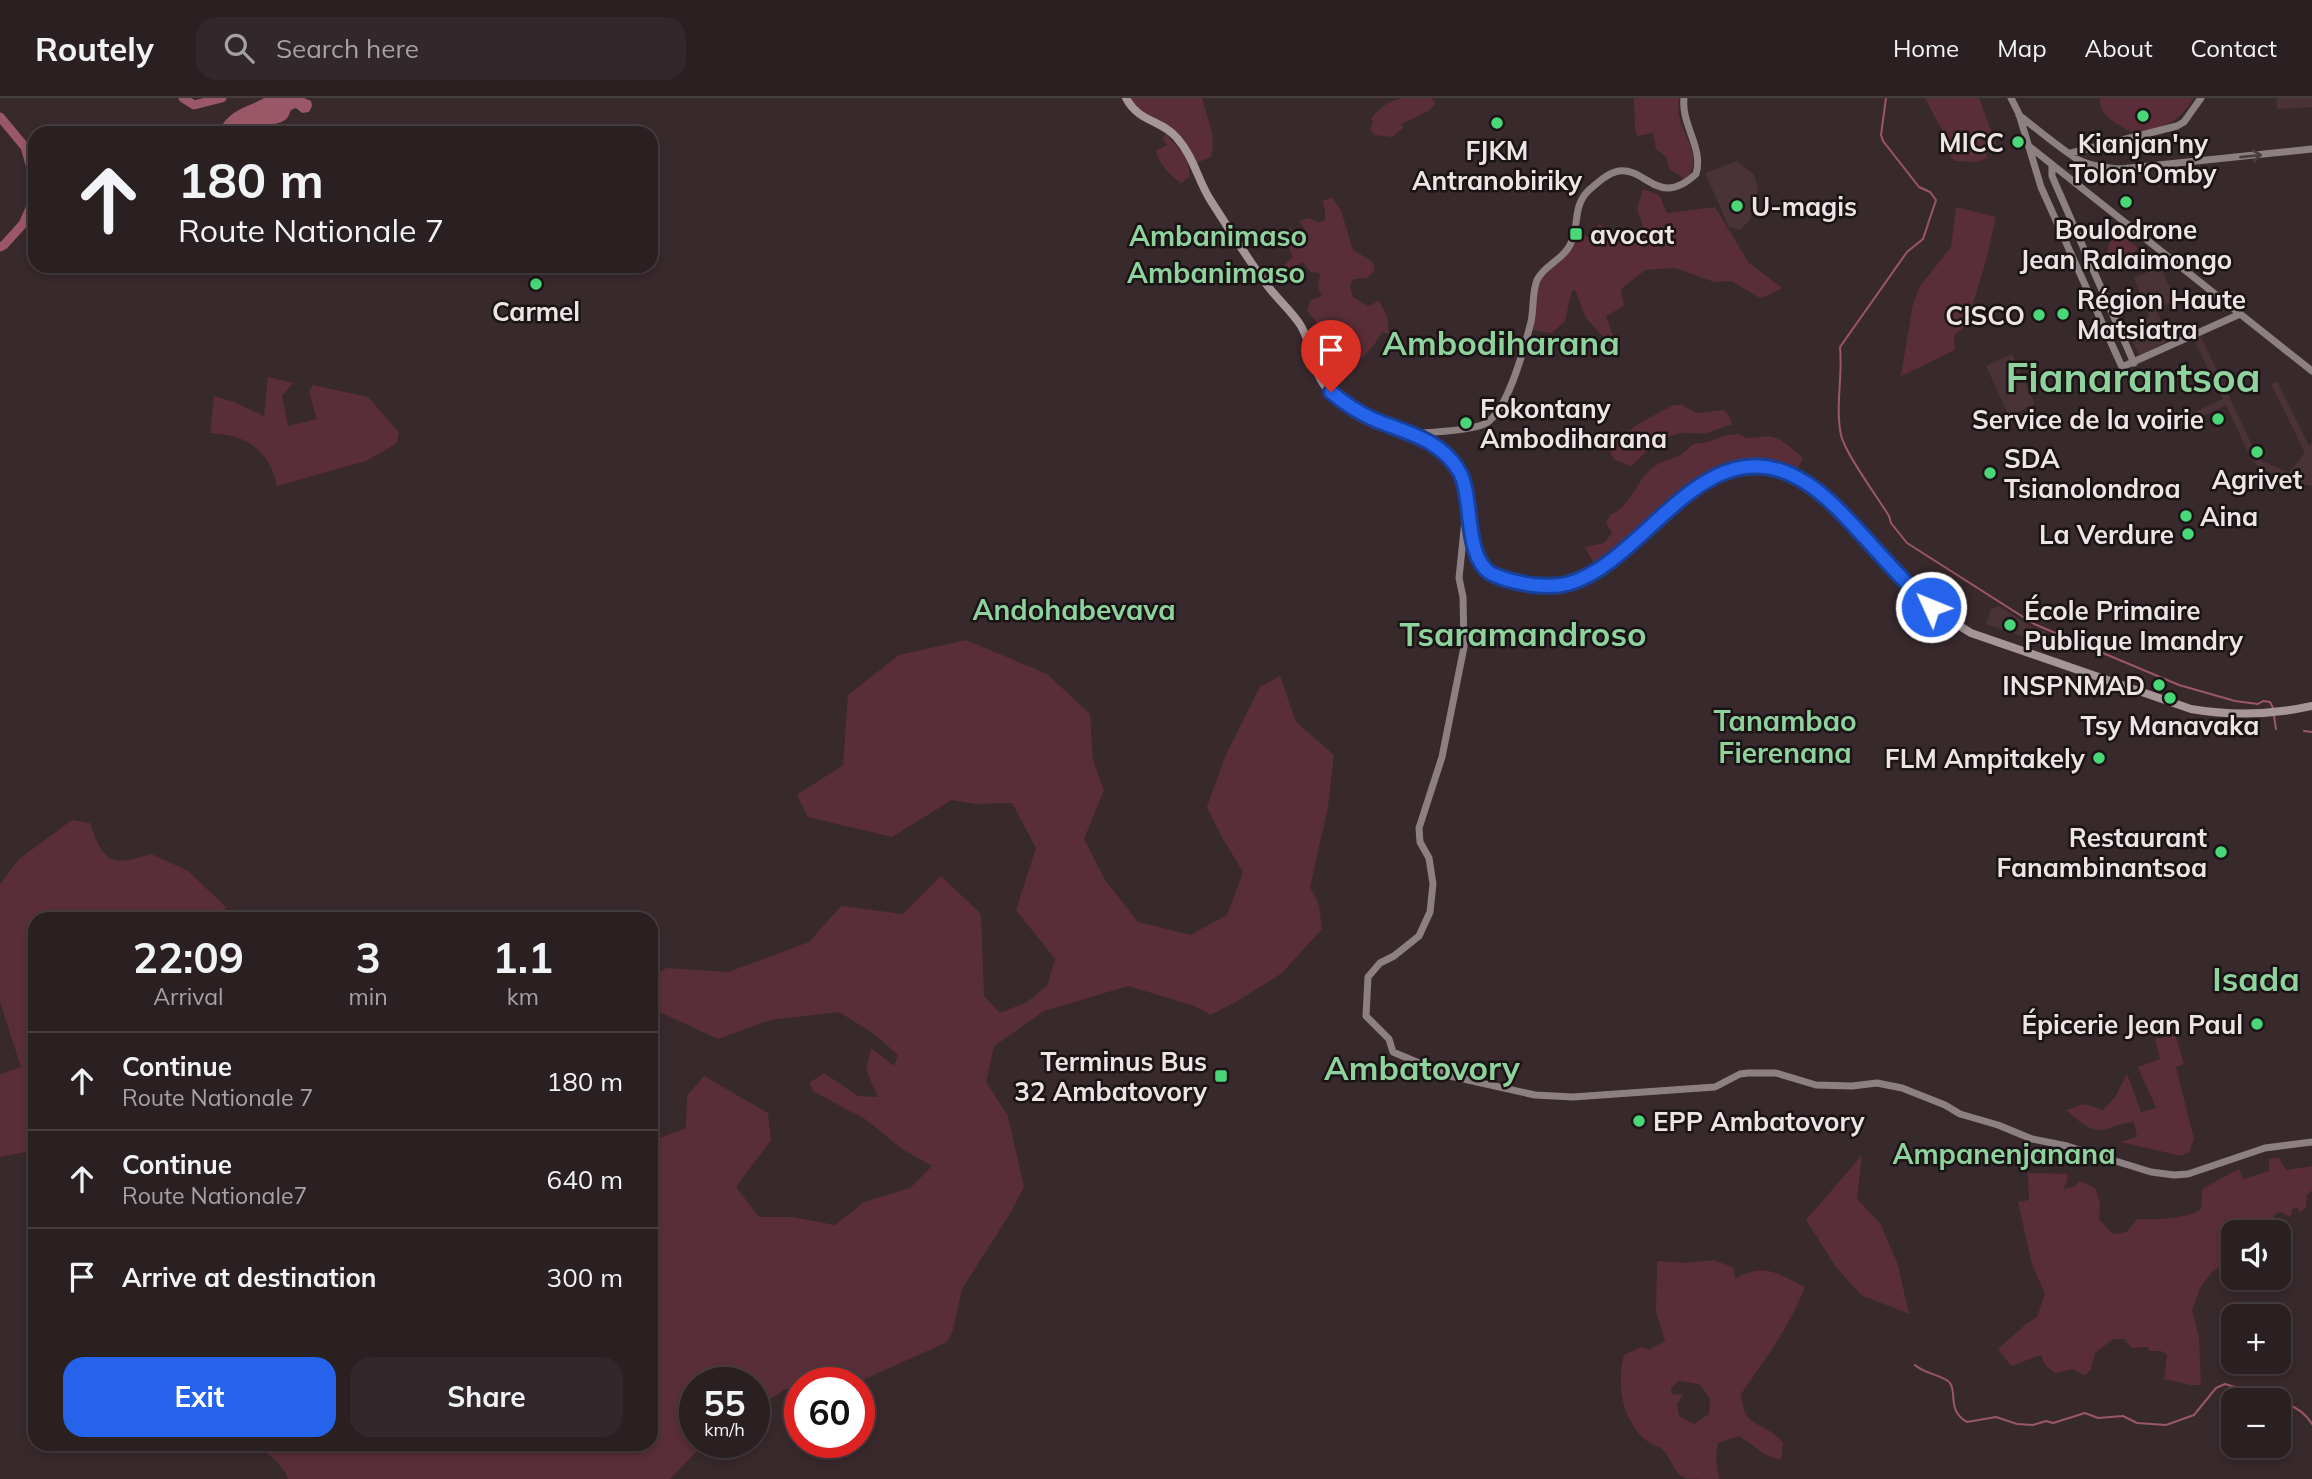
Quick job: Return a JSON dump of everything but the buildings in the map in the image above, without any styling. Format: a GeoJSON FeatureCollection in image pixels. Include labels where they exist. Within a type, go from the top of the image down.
{"type":"FeatureCollection","features":[{"type":"Feature","properties":{"kind":"main road"},"geometry":{"type":"LineString","coordinates":[[1126,98],[1137,114],[1166,128],[1185,148],[1211,201],[1267,285],[1303,329],[1316,373],[1324,385],[1344,403],[1372,419],[1433,443],[1453,462],[1461,473],[1468,497],[1470,529],[1477,553],[1489,572],[1521,583],[1561,585],[1603,566],[1705,481],[1738,469],[1756,466],[1774,468],[1792,475],[1826,497],[1912,590],[1940,614],[1970,633],[2191,709],[2215,713],[2263,714],[2312,706]]}},
{"type":"Feature","properties":{"kind":"street"},"geometry":{"type":"LineString","coordinates":[[1414,434],[1482,425],[1494,416],[1514,379],[1532,317],[1538,278],[1568,249],[1574,237],[1578,206],[1590,189],[1619,171],[1632,173],[1658,188],[1680,185],[1696,174],[1699,161],[1684,117],[1684,98]]}},
{"type":"Feature","properties":{"kind":"street"},"geometry":{"type":"LineString","coordinates":[[2011,98],[2019,114],[2041,187],[2122,367],[2240,314]]}},
{"type":"Feature","properties":{"kind":"street"},"geometry":{"type":"LineString","coordinates":[[2071,153],[2177,126],[2202,98]]}},
{"type":"Feature","properties":{"kind":"street"},"geometry":{"type":"LineString","coordinates":[[2019,114],[2078,159],[2120,169],[2312,149]]}},
{"type":"Feature","properties":{"kind":"street"},"geometry":{"type":"LineString","coordinates":[[2030,147],[2312,371]]}},
{"type":"Feature","properties":{"kind":"street"},"geometry":{"type":"LineString","coordinates":[[2052,166],[2052,176],[2070,220],[2134,363]]}},
{"type":"Feature","properties":{"kind":"street"},"geometry":{"type":"LineString","coordinates":[[1468,514],[1460,563],[1464,647],[1452,719],[1435,785],[1419,828],[1420,842],[1429,859],[1433,884],[1428,918],[1419,936],[1394,956],[1380,963],[1367,976],[1366,1016],[1389,1039],[1393,1052],[1450,1076],[1535,1095],[1573,1097],[1715,1087],[1740,1074],[1748,1073],[1776,1073],[1816,1085],[1852,1086],[1877,1083],[1902,1088],[1960,1114],[2032,1139],[2067,1146],[2151,1172],[2174,1175],[2189,1174],[2265,1148],[2312,1142]]}},
{"type":"Feature","properties":{"kind":"shaded area"},"geometry":{"type":"Polygon","coordinates":[[[264,98],[304,98],[311,101],[312,106],[309,112],[302,113],[296,108],[291,110],[286,119],[275,124],[223,126],[237,111],[264,98]]]}},
{"type":"Feature","properties":{"kind":"shaded area"},"geometry":{"type":"Polygon","coordinates":[[[1127,98],[1202,98],[1212,134],[1211,157],[1196,163],[1183,141],[1144,118],[1127,98]]]}},
{"type":"Feature","properties":{"kind":"shaded area"},"geometry":{"type":"Polygon","coordinates":[[[1402,98],[1432,98],[1435,104],[1429,111],[1401,124],[1403,128],[1392,137],[1374,135],[1370,129],[1373,122],[1371,119],[1384,106],[1402,98]]]}},
{"type":"Feature","properties":{"kind":"shaded area"},"geometry":{"type":"Polygon","coordinates":[[[1634,98],[1679,98],[1679,115],[1693,156],[1691,172],[1685,179],[1669,169],[1666,157],[1656,149],[1653,133],[1637,136],[1634,98]]]}},
{"type":"Feature","properties":{"kind":"shaded area"},"geometry":{"type":"Polygon","coordinates":[[[1925,98],[1979,98],[1996,144],[1985,146],[1987,158],[1977,162],[1955,161],[1949,155],[1944,134],[1925,98]]]}},
{"type":"Feature","properties":{"kind":"shaded area","name":"Kianjan'ny Tolon'Omby"},"geometry":{"type":"Polygon","coordinates":[[[2100,98],[2194,99],[2168,124],[2134,133],[2106,115],[2100,105],[2100,98]]]}},
{"type":"Feature","properties":{"kind":"shaded area"},"geometry":{"type":"Polygon","coordinates":[[[2277,98],[2312,98],[2312,107],[2277,109],[2277,98]]]}},
{"type":"Feature","properties":{"kind":"shaded area"},"geometry":{"type":"Polygon","coordinates":[[[1166,134],[1187,158],[1190,177],[1181,183],[1165,169],[1156,151],[1167,145],[1162,138],[1166,134]]]}},
{"type":"Feature","properties":{"kind":"shaded area","name":"U-magis"},"geometry":{"type":"Polygon","coordinates":[[[1737,161],[1754,175],[1758,189],[1750,220],[1740,230],[1729,227],[1705,173],[1737,161]]]}},
{"type":"Feature","properties":{"kind":"shaded area"},"geometry":{"type":"Polygon","coordinates":[[[1643,189],[1659,195],[1667,213],[1715,207],[1749,263],[1782,288],[1760,298],[1731,281],[1714,282],[1675,268],[1645,270],[1621,289],[1624,306],[1606,316],[1613,336],[1607,341],[1586,318],[1575,290],[1572,290],[1565,321],[1552,333],[1532,330],[1536,290],[1544,273],[1570,247],[1578,232],[1591,238],[1599,224],[1622,237],[1636,234],[1643,226],[1637,209],[1643,189]]]}},
{"type":"Feature","properties":{"kind":"shaded area"},"geometry":{"type":"Polygon","coordinates":[[[1332,198],[1341,210],[1353,250],[1372,261],[1375,270],[1367,278],[1354,279],[1350,286],[1353,297],[1368,306],[1379,301],[1387,316],[1389,332],[1382,332],[1370,349],[1355,362],[1343,357],[1338,329],[1325,322],[1318,325],[1307,310],[1311,300],[1322,296],[1318,287],[1320,273],[1311,272],[1302,262],[1289,270],[1283,266],[1293,257],[1285,240],[1289,235],[1289,227],[1301,237],[1306,231],[1299,221],[1309,218],[1317,222],[1325,221],[1322,201],[1332,198]]]}},
{"type":"Feature","properties":{"kind":"shaded area"},"geometry":{"type":"Polygon","coordinates":[[[1956,207],[1996,217],[1966,326],[1954,335],[1955,350],[1901,376],[1913,304],[1920,286],[1951,247],[1956,207]]]}},
{"type":"Feature","properties":{"kind":"shaded area"},"geometry":{"type":"Polygon","coordinates":[[[2118,232],[2138,248],[2127,260],[2129,264],[2119,268],[2104,255],[2118,232]]]}},
{"type":"Feature","properties":{"kind":"shaded area"},"geometry":{"type":"Polygon","coordinates":[[[2160,266],[2178,299],[2156,310],[2171,340],[2139,355],[2126,328],[2149,316],[2134,278],[2160,266]]]}},
{"type":"Feature","properties":{"kind":"shaded area"},"geometry":{"type":"Polygon","coordinates":[[[2201,337],[2262,461],[2288,472],[2305,453],[2271,384],[2277,381],[2309,446],[2312,443],[2312,487],[2300,485],[2258,467],[2226,405],[2179,428],[2176,421],[2223,399],[2194,340],[2201,337]]]}},
{"type":"Feature","properties":{"kind":"shaded area"},"geometry":{"type":"Polygon","coordinates":[[[2012,354],[2035,404],[2009,416],[1986,366],[2012,354]]]}},
{"type":"Feature","properties":{"kind":"shaded area"},"geometry":{"type":"Polygon","coordinates":[[[268,377],[293,383],[282,396],[288,426],[317,419],[309,392],[313,385],[368,397],[399,432],[397,443],[366,461],[277,486],[274,473],[254,446],[234,437],[210,433],[214,396],[264,416],[268,377]]]}},
{"type":"Feature","properties":{"kind":"shaded area"},"geometry":{"type":"Polygon","coordinates":[[[1674,405],[1682,405],[1697,413],[1723,410],[1729,415],[1732,425],[1709,432],[1670,436],[1652,447],[1631,466],[1615,460],[1610,453],[1615,440],[1674,405]]]}},
{"type":"Feature","properties":{"kind":"shaded area"},"geometry":{"type":"Polygon","coordinates":[[[1739,434],[1748,438],[1768,436],[1785,443],[1803,458],[1797,471],[1761,463],[1739,464],[1719,470],[1682,491],[1600,561],[1593,562],[1585,547],[1604,543],[1612,533],[1606,523],[1611,514],[1623,506],[1650,470],[1681,455],[1694,444],[1739,434]]]}},
{"type":"Feature","properties":{"kind":"shaded area","name":"École Primaire Publique Imandry"},"geometry":{"type":"Polygon","coordinates":[[[1999,606],[2032,627],[2047,632],[2042,643],[1986,624],[1991,609],[1999,606]]]}},
{"type":"Feature","properties":{"kind":"shaded area"},"geometry":{"type":"Polygon","coordinates":[[[966,640],[1047,674],[1090,714],[1093,760],[1104,790],[1084,839],[1105,880],[1138,922],[1190,935],[1227,915],[1243,872],[1207,807],[1225,757],[1260,687],[1280,676],[1296,722],[1334,755],[1328,807],[1310,887],[1319,905],[1322,929],[1282,973],[1210,1015],[1195,1006],[1128,986],[1044,1011],[994,1046],[986,1082],[1008,1116],[1024,1187],[962,1289],[953,1330],[947,1342],[875,1375],[875,1367],[784,1367],[784,1390],[770,1399],[770,1367],[679,1367],[679,1458],[690,1458],[670,1479],[288,1479],[265,1451],[658,1451],[658,1138],[686,1128],[687,1096],[704,1076],[768,1113],[771,1140],[736,1187],[759,1217],[792,1217],[835,1225],[864,1202],[910,1188],[932,1166],[902,1149],[865,1119],[814,1092],[809,1083],[824,1073],[858,1096],[878,1097],[866,1070],[871,1048],[894,1066],[898,1055],[874,1034],[839,1012],[770,1020],[718,1039],[658,1011],[658,973],[666,968],[728,972],[809,942],[841,906],[903,914],[941,876],[981,914],[984,996],[1000,1013],[1027,1002],[1047,986],[1055,959],[1016,910],[1036,848],[1012,803],[975,804],[952,800],[892,837],[808,817],[797,795],[843,765],[848,695],[899,655],[966,640]]]}},
{"type":"Feature","properties":{"kind":"shaded area"},"geometry":{"type":"Polygon","coordinates":[[[72,820],[90,823],[100,847],[110,858],[126,860],[151,854],[188,871],[226,907],[223,912],[28,912],[28,1151],[0,1157],[0,1074],[21,1067],[0,1002],[0,884],[19,859],[72,820]]]}},
{"type":"Feature","properties":{"kind":"shaded area"},"geometry":{"type":"Polygon","coordinates":[[[2175,1034],[2184,1064],[2176,1067],[2194,1139],[2189,1152],[2182,1156],[2120,1142],[2137,1137],[2134,1122],[2094,1129],[2084,1125],[2066,1110],[2085,1104],[2103,1110],[2115,1097],[2127,1074],[2141,1112],[2156,1108],[2138,1067],[2160,1059],[2155,1039],[2175,1034]]]}},
{"type":"Feature","properties":{"kind":"shaded area"},"geometry":{"type":"Polygon","coordinates":[[[1862,1155],[1857,1199],[1880,1223],[1898,1265],[1909,1314],[1861,1295],[1836,1267],[1806,1220],[1862,1155]]]}},
{"type":"Feature","properties":{"kind":"shaded area"},"geometry":{"type":"Polygon","coordinates":[[[2279,1158],[2286,1170],[2312,1166],[2312,1190],[2307,1195],[2306,1208],[2299,1213],[2298,1208],[2292,1209],[2291,1217],[2280,1212],[2274,1217],[2277,1220],[2221,1220],[2221,1267],[2213,1271],[2201,1286],[2192,1310],[2199,1338],[2201,1385],[2164,1379],[2167,1355],[2161,1351],[2150,1351],[2147,1347],[2132,1348],[2124,1339],[2113,1339],[2095,1353],[2091,1369],[2085,1376],[2073,1369],[2055,1373],[2045,1365],[2041,1355],[2011,1366],[1998,1349],[2037,1317],[2045,1294],[2032,1264],[2018,1202],[2029,1200],[2028,1173],[2067,1174],[2063,1189],[2076,1186],[2079,1181],[2095,1188],[2100,1202],[2099,1219],[2113,1234],[2127,1232],[2137,1219],[2170,1218],[2195,1212],[2201,1209],[2202,1189],[2239,1169],[2243,1179],[2269,1171],[2269,1159],[2279,1158]]]}},
{"type":"Feature","properties":{"kind":"shaded area"},"geometry":{"type":"Polygon","coordinates":[[[1714,1260],[1734,1268],[1735,1279],[1754,1271],[1763,1271],[1779,1274],[1805,1287],[1784,1329],[1741,1394],[1747,1416],[1783,1443],[1781,1460],[1766,1455],[1739,1436],[1718,1443],[1716,1458],[1719,1479],[1686,1478],[1678,1473],[1662,1449],[1639,1433],[1627,1413],[1621,1390],[1624,1355],[1642,1347],[1648,1350],[1665,1341],[1656,1312],[1657,1261],[1686,1263],[1714,1260]],[[1679,1381],[1671,1388],[1672,1394],[1683,1395],[1677,1404],[1679,1416],[1694,1424],[1709,1414],[1710,1398],[1699,1384],[1679,1381]]]}},
{"type":"Feature","properties":{"kind":"waterway"},"geometry":{"type":"LineString","coordinates":[[183,98],[194,105],[222,98]]}},
{"type":"Feature","properties":{"kind":"waterway"},"geometry":{"type":"LineString","coordinates":[[1886,98],[1881,135],[1883,141],[1919,187],[1930,192],[1936,200],[1923,239],[1907,252],[1840,347],[1839,413],[1844,443],[1891,523],[1907,543],[2034,624],[2179,685],[2235,701],[2258,704],[2263,701],[2270,702],[2273,708]]}},
{"type":"Feature","properties":{"kind":"waterway"},"geometry":{"type":"LineString","coordinates":[[0,117],[25,147],[28,157]]}},
{"type":"Feature","properties":{"kind":"waterway"},"geometry":{"type":"LineString","coordinates":[[0,247],[23,224],[28,213]]}},
{"type":"Feature","properties":{"kind":"waterway"},"geometry":{"type":"LineString","coordinates":[[2274,716],[2276,729]]}},
{"type":"Feature","properties":{"kind":"waterway"},"geometry":{"type":"LineString","coordinates":[[2304,731],[2312,732]]}},
{"type":"Feature","properties":{"kind":"waterway"},"geometry":{"type":"LineString","coordinates":[[1915,1365],[1950,1383],[1957,1413],[1967,1422],[1996,1417],[2017,1424],[2033,1425],[2046,1421],[2053,1423],[2085,1413],[2098,1418],[2123,1416],[2137,1423],[2166,1425],[2194,1415],[2216,1388],[2225,1384],[2238,1388]]}},
{"type":"Feature","properties":{"kind":"waterway"},"geometry":{"type":"LineString","coordinates":[[2291,1406],[2298,1409],[2312,1424]]}},
{"type":"Feature","properties":{"kind":"place","name":"Kianjan'ny Tolon'Omby"},"geometry":{"type":"Point","coordinates":[2143,116]}},
{"type":"Feature","properties":{"kind":"place","name":"FJKM Antranobiriky"},"geometry":{"type":"Point","coordinates":[1497,123]}},
{"type":"Feature","properties":{"kind":"place","name":"MICC"},"geometry":{"type":"Point","coordinates":[2018,142]}},
{"type":"Feature","properties":{"kind":"place","name":"Boulodrone Jean Ralaimongo"},"geometry":{"type":"Point","coordinates":[2126,202]}},
{"type":"Feature","properties":{"kind":"place","name":"U-magis"},"geometry":{"type":"Point","coordinates":[1737,206]}},
{"type":"Feature","properties":{"kind":"place","name":"avocat"},"geometry":{"type":"Point","coordinates":[1576,234]}},
{"type":"Feature","properties":{"kind":"place","name":"Carmel"},"geometry":{"type":"Point","coordinates":[536,284]}},
{"type":"Feature","properties":{"kind":"place","name":"Région Haute Matsiatra"},"geometry":{"type":"Point","coordinates":[2063,314]}},
{"type":"Feature","properties":{"kind":"place","name":"CISCO"},"geometry":{"type":"Point","coordinates":[2039,315]}},
{"type":"Feature","properties":{"kind":"place","name":"Service de la voirie"},"geometry":{"type":"Point","coordinates":[2218,419]}},
{"type":"Feature","properties":{"kind":"place","name":"Fokontany Ambodiharana"},"geometry":{"type":"Point","coordinates":[1466,423]}},
{"type":"Feature","properties":{"kind":"place","name":"Agrivet"},"geometry":{"type":"Point","coordinates":[2257,452]}},
{"type":"Feature","properties":{"kind":"place","name":"SDA Tsianolondroa"},"geometry":{"type":"Point","coordinates":[1990,473]}},
{"type":"Feature","properties":{"kind":"place","name":"Aina"},"geometry":{"type":"Point","coordinates":[2186,516]}},
{"type":"Feature","properties":{"kind":"place","name":"La Verdure"},"geometry":{"type":"Point","coordinates":[2188,534]}},
{"type":"Feature","properties":{"kind":"place","name":"École Primaire Publique Imandry"},"geometry":{"type":"Point","coordinates":[2010,625]}},
{"type":"Feature","properties":{"kind":"place","name":"INSPNMAD"},"geometry":{"type":"Point","coordinates":[2159,685]}},
{"type":"Feature","properties":{"kind":"place","name":"Tsy Manavaka"},"geometry":{"type":"Point","coordinates":[2170,698]}},
{"type":"Feature","properties":{"kind":"place","name":"FLM Ampitakely"},"geometry":{"type":"Point","coordinates":[2099,758]}},
{"type":"Feature","properties":{"kind":"place","name":"Restaurant Fanambinantsoa"},"geometry":{"type":"Point","coordinates":[2221,852]}},
{"type":"Feature","properties":{"kind":"place","name":"Épicerie Jean Paul"},"geometry":{"type":"Point","coordinates":[2257,1024]}},
{"type":"Feature","properties":{"kind":"place","name":"Terminus Bus 32 Ambatovory"},"geometry":{"type":"Point","coordinates":[1221,1076]}},
{"type":"Feature","properties":{"kind":"place","name":"EPP Ambatovory"},"geometry":{"type":"Point","coordinates":[1639,1121]}},
{"type":"Feature","properties":{"kind":"district","name":"Ambanimaso"},"geometry":{"type":"Point","coordinates":[1218,235]}},
{"type":"Feature","properties":{"kind":"district","name":"Ambanimaso"},"geometry":{"type":"Point","coordinates":[1216,272]}},
{"type":"Feature","properties":{"kind":"district","name":"Ambodiharana"},"geometry":{"type":"Point","coordinates":[1501,342]}},
{"type":"Feature","properties":{"kind":"district","name":"Fianarantsoa"},"geometry":{"type":"Point","coordinates":[2133,377]}},
{"type":"Feature","properties":{"kind":"district","name":"Andohabevava"},"geometry":{"type":"Point","coordinates":[1074,609]}},
{"type":"Feature","properties":{"kind":"district","name":"Tsaramandroso"},"geometry":{"type":"Point","coordinates":[1523,633]}},
{"type":"Feature","properties":{"kind":"district","name":"Tanambao Fierenana"},"geometry":{"type":"Point","coordinates":[1785,736]}},
{"type":"Feature","properties":{"kind":"district","name":"Isada"},"geometry":{"type":"Point","coordinates":[2256,978]}},
{"type":"Feature","properties":{"kind":"district","name":"Ambatovory"},"geometry":{"type":"Point","coordinates":[1422,1067]}},
{"type":"Feature","properties":{"kind":"district","name":"Ampanenjanana"},"geometry":{"type":"Point","coordinates":[2004,1153]}},
{"type":"Feature","properties":{"kind":"route"},"geometry":{"type":"LineString","coordinates":[[1331,392],[1372,419],[1414,434],[1433,443],[1446,454],[1461,473],[1468,497],[1470,529],[1477,553],[1489,572],[1509,581],[1550,586],[1572,583],[1603,566],[1705,481],[1738,469],[1756,466],[1774,468],[1792,475],[1826,497],[1931,607]]}}]}
